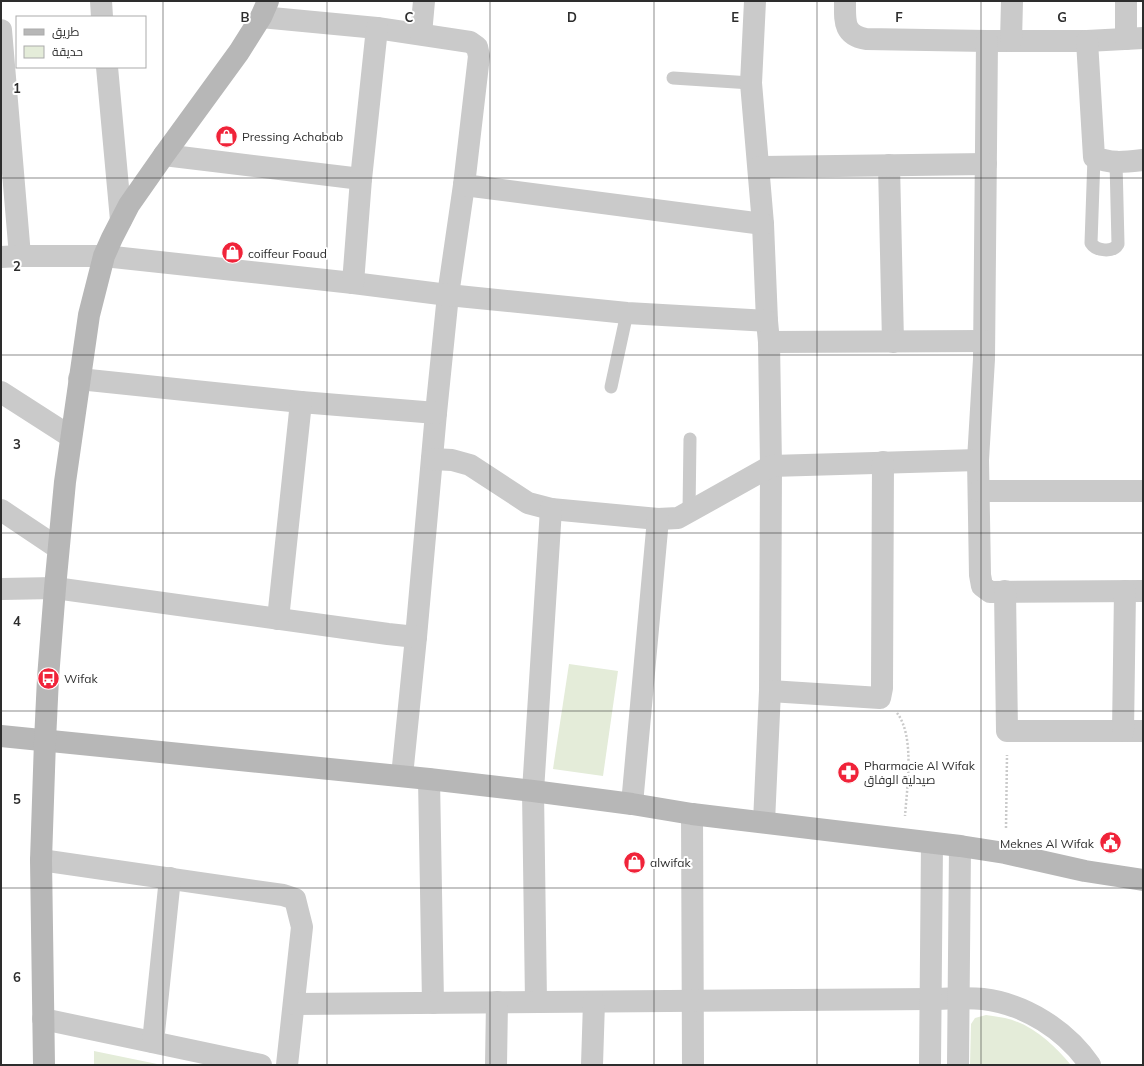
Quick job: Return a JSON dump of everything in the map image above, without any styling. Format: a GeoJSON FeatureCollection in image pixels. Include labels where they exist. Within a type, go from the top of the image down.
{"type":"FeatureCollection","features":[{"type":"Feature","properties":{"kind":"street"},"geometry":{"type":"LineString","coordinates":[[101,1],[102,16]]}},
{"type":"Feature","properties":{"kind":"street"},"geometry":{"type":"LineString","coordinates":[[421,34],[424,1]]}},
{"type":"Feature","properties":{"kind":"street"},"geometry":{"type":"LineString","coordinates":[[754,1],[751,83],[763,224],[768,331],[771,466],[770,691],[764,822]]}},
{"type":"Feature","properties":{"kind":"street"},"geometry":{"type":"LineString","coordinates":[[845,1],[845,21],[847,28],[858,38],[987,41],[1087,41],[1135,39],[1126,1]]}},
{"type":"Feature","properties":{"kind":"street"},"geometry":{"type":"LineString","coordinates":[[1011,41],[1012,1]]}},
{"type":"Feature","properties":{"kind":"street"},"geometry":{"type":"LineString","coordinates":[[44,1065],[41,860],[45,740],[58,548],[65,482],[89,315],[104,256],[129,205],[239,52],[264,9],[470,42],[478,47],[479,56],[464,185],[448,295],[402,776]]}},
{"type":"Feature","properties":{"kind":"street"},"geometry":{"type":"LineString","coordinates":[[353,283],[361,179],[377,28]]}},
{"type":"Feature","properties":{"kind":"street"},"geometry":{"type":"LineString","coordinates":[[987,41],[984,359],[978,460],[980,575],[982,586],[990,592],[1005,591],[1134,591],[1133,731],[1008,731],[1005,591]]}},
{"type":"Feature","properties":{"kind":"street"},"geometry":{"type":"LineString","coordinates":[[1087,41],[1094,157],[1104,161],[1116,162],[1143,160]]}},
{"type":"Feature","properties":{"kind":"street"},"geometry":{"type":"LineString","coordinates":[[7,43],[4,105],[11,256],[104,256],[353,283],[448,295],[627,313],[768,331],[893,342],[984,341]]}},
{"type":"Feature","properties":{"kind":"street"},"geometry":{"type":"LineString","coordinates":[[107,68],[121,220]]}},
{"type":"Feature","properties":{"kind":"street"},"geometry":{"type":"LineString","coordinates":[[164,155],[361,179]]}},
{"type":"Feature","properties":{"kind":"street"},"geometry":{"type":"LineString","coordinates":[[759,167],[986,164]]}},
{"type":"Feature","properties":{"kind":"street"},"geometry":{"type":"LineString","coordinates":[[889,165],[893,342]]}},
{"type":"Feature","properties":{"kind":"street"},"geometry":{"type":"LineString","coordinates":[[464,185],[763,224]]}},
{"type":"Feature","properties":{"kind":"street"},"geometry":{"type":"LineString","coordinates":[[79,379],[301,402],[436,413]]}},
{"type":"Feature","properties":{"kind":"street"},"geometry":{"type":"LineString","coordinates":[[1,392],[72,437]]}},
{"type":"Feature","properties":{"kind":"street"},"geometry":{"type":"LineString","coordinates":[[278,619],[301,402]]}},
{"type":"Feature","properties":{"kind":"street"},"geometry":{"type":"LineString","coordinates":[[432,459],[452,460],[470,465],[528,503],[551,509],[658,519],[678,518],[771,466],[978,460]]}},
{"type":"Feature","properties":{"kind":"street"},"geometry":{"type":"LineString","coordinates":[[770,691],[880,698],[882,688],[883,462]]}},
{"type":"Feature","properties":{"kind":"street"},"geometry":{"type":"LineString","coordinates":[[979,491],[1143,492]]}},
{"type":"Feature","properties":{"kind":"street"},"geometry":{"type":"LineString","coordinates":[[536,1002],[533,791],[551,509]]}},
{"type":"Feature","properties":{"kind":"street"},"geometry":{"type":"LineString","coordinates":[[1,510],[58,548]]}},
{"type":"Feature","properties":{"kind":"street"},"geometry":{"type":"LineString","coordinates":[[632,804],[658,519]]}},
{"type":"Feature","properties":{"kind":"street"},"geometry":{"type":"LineString","coordinates":[[1,589],[55,588],[416,637]]}},
{"type":"Feature","properties":{"kind":"street"},"geometry":{"type":"LineString","coordinates":[[1,736],[402,776],[533,791],[632,804],[692,814],[960,846],[1005,853],[1085,871],[1143,880]]}},
{"type":"Feature","properties":{"kind":"street"},"geometry":{"type":"LineString","coordinates":[[429,779],[433,1002]]}},
{"type":"Feature","properties":{"kind":"street"},"geometry":{"type":"LineString","coordinates":[[692,814],[693,1065]]}},
{"type":"Feature","properties":{"kind":"street"},"geometry":{"type":"LineString","coordinates":[[930,1065],[932,843]]}},
{"type":"Feature","properties":{"kind":"street"},"geometry":{"type":"LineString","coordinates":[[958,1065],[960,846]]}},
{"type":"Feature","properties":{"kind":"street"},"geometry":{"type":"LineString","coordinates":[[41,860],[283,895],[295,899],[302,927],[287,1065]]}},
{"type":"Feature","properties":{"kind":"street"},"geometry":{"type":"LineString","coordinates":[[153,1042],[170,878]]}},
{"type":"Feature","properties":{"kind":"street"},"geometry":{"type":"LineString","coordinates":[[294,1004],[984,999],[1007,1004],[1029,1013],[1050,1025],[1068,1040],[1090,1065]]}},
{"type":"Feature","properties":{"kind":"street"},"geometry":{"type":"LineString","coordinates":[[496,1065],[497,1002]]}},
{"type":"Feature","properties":{"kind":"street"},"geometry":{"type":"LineString","coordinates":[[592,1065],[594,1002]]}},
{"type":"Feature","properties":{"kind":"street"},"geometry":{"type":"LineString","coordinates":[[43,1019],[261,1065]]}},
{"type":"Feature","properties":{"kind":"lane"},"geometry":{"type":"LineString","coordinates":[[673,78],[751,83]]}},
{"type":"Feature","properties":{"kind":"lane"},"geometry":{"type":"LineString","coordinates":[[1094,157],[1091,243],[1093,247],[1097,249],[1112,249],[1118,244],[1116,162]]}},
{"type":"Feature","properties":{"kind":"lane"},"geometry":{"type":"LineString","coordinates":[[611,387],[627,313]]}},
{"type":"Feature","properties":{"kind":"lane"},"geometry":{"type":"LineString","coordinates":[[689,512],[690,440]]}},
{"type":"Feature","properties":{"kind":"path"},"geometry":{"type":"LineString","coordinates":[[880,698],[898,714],[905,729],[908,754],[904,840]]}},
{"type":"Feature","properties":{"kind":"path"},"geometry":{"type":"LineString","coordinates":[[1005,853],[1008,731]]}},
{"type":"Feature","properties":{"kind":"green space"},"geometry":{"type":"Polygon","coordinates":[[[569,664],[618,671],[603,776],[553,769],[569,664]]]}},
{"type":"Feature","properties":{"kind":"green space"},"geometry":{"type":"Polygon","coordinates":[[[986,1015],[1015,1021],[1033,1030],[1050,1043],[1071,1065],[970,1065],[971,1024],[975,1018],[986,1015]]]}},
{"type":"Feature","properties":{"kind":"green space"},"geometry":{"type":"Polygon","coordinates":[[[94,1051],[162,1065],[94,1065],[94,1051]]]}},
{"type":"Feature","properties":{"kind":"place","name":"Pressing Achabab"},"geometry":{"type":"Point","coordinates":[227,136]}},
{"type":"Feature","properties":{"kind":"place","name":"coiffeur Foaud"},"geometry":{"type":"Point","coordinates":[233,253]}},
{"type":"Feature","properties":{"kind":"place","name":"Wifak"},"geometry":{"type":"Point","coordinates":[48,678]}},
{"type":"Feature","properties":{"kind":"place","name":"Pharmacie Al Wifak صيدلية الوفاق"},"geometry":{"type":"Point","coordinates":[849,772]}},
{"type":"Feature","properties":{"kind":"place","name":"Meknes Al Wifak"},"geometry":{"type":"Point","coordinates":[1110,843]}},
{"type":"Feature","properties":{"kind":"place","name":"alwifak"},"geometry":{"type":"Point","coordinates":[634,862]}}]}
